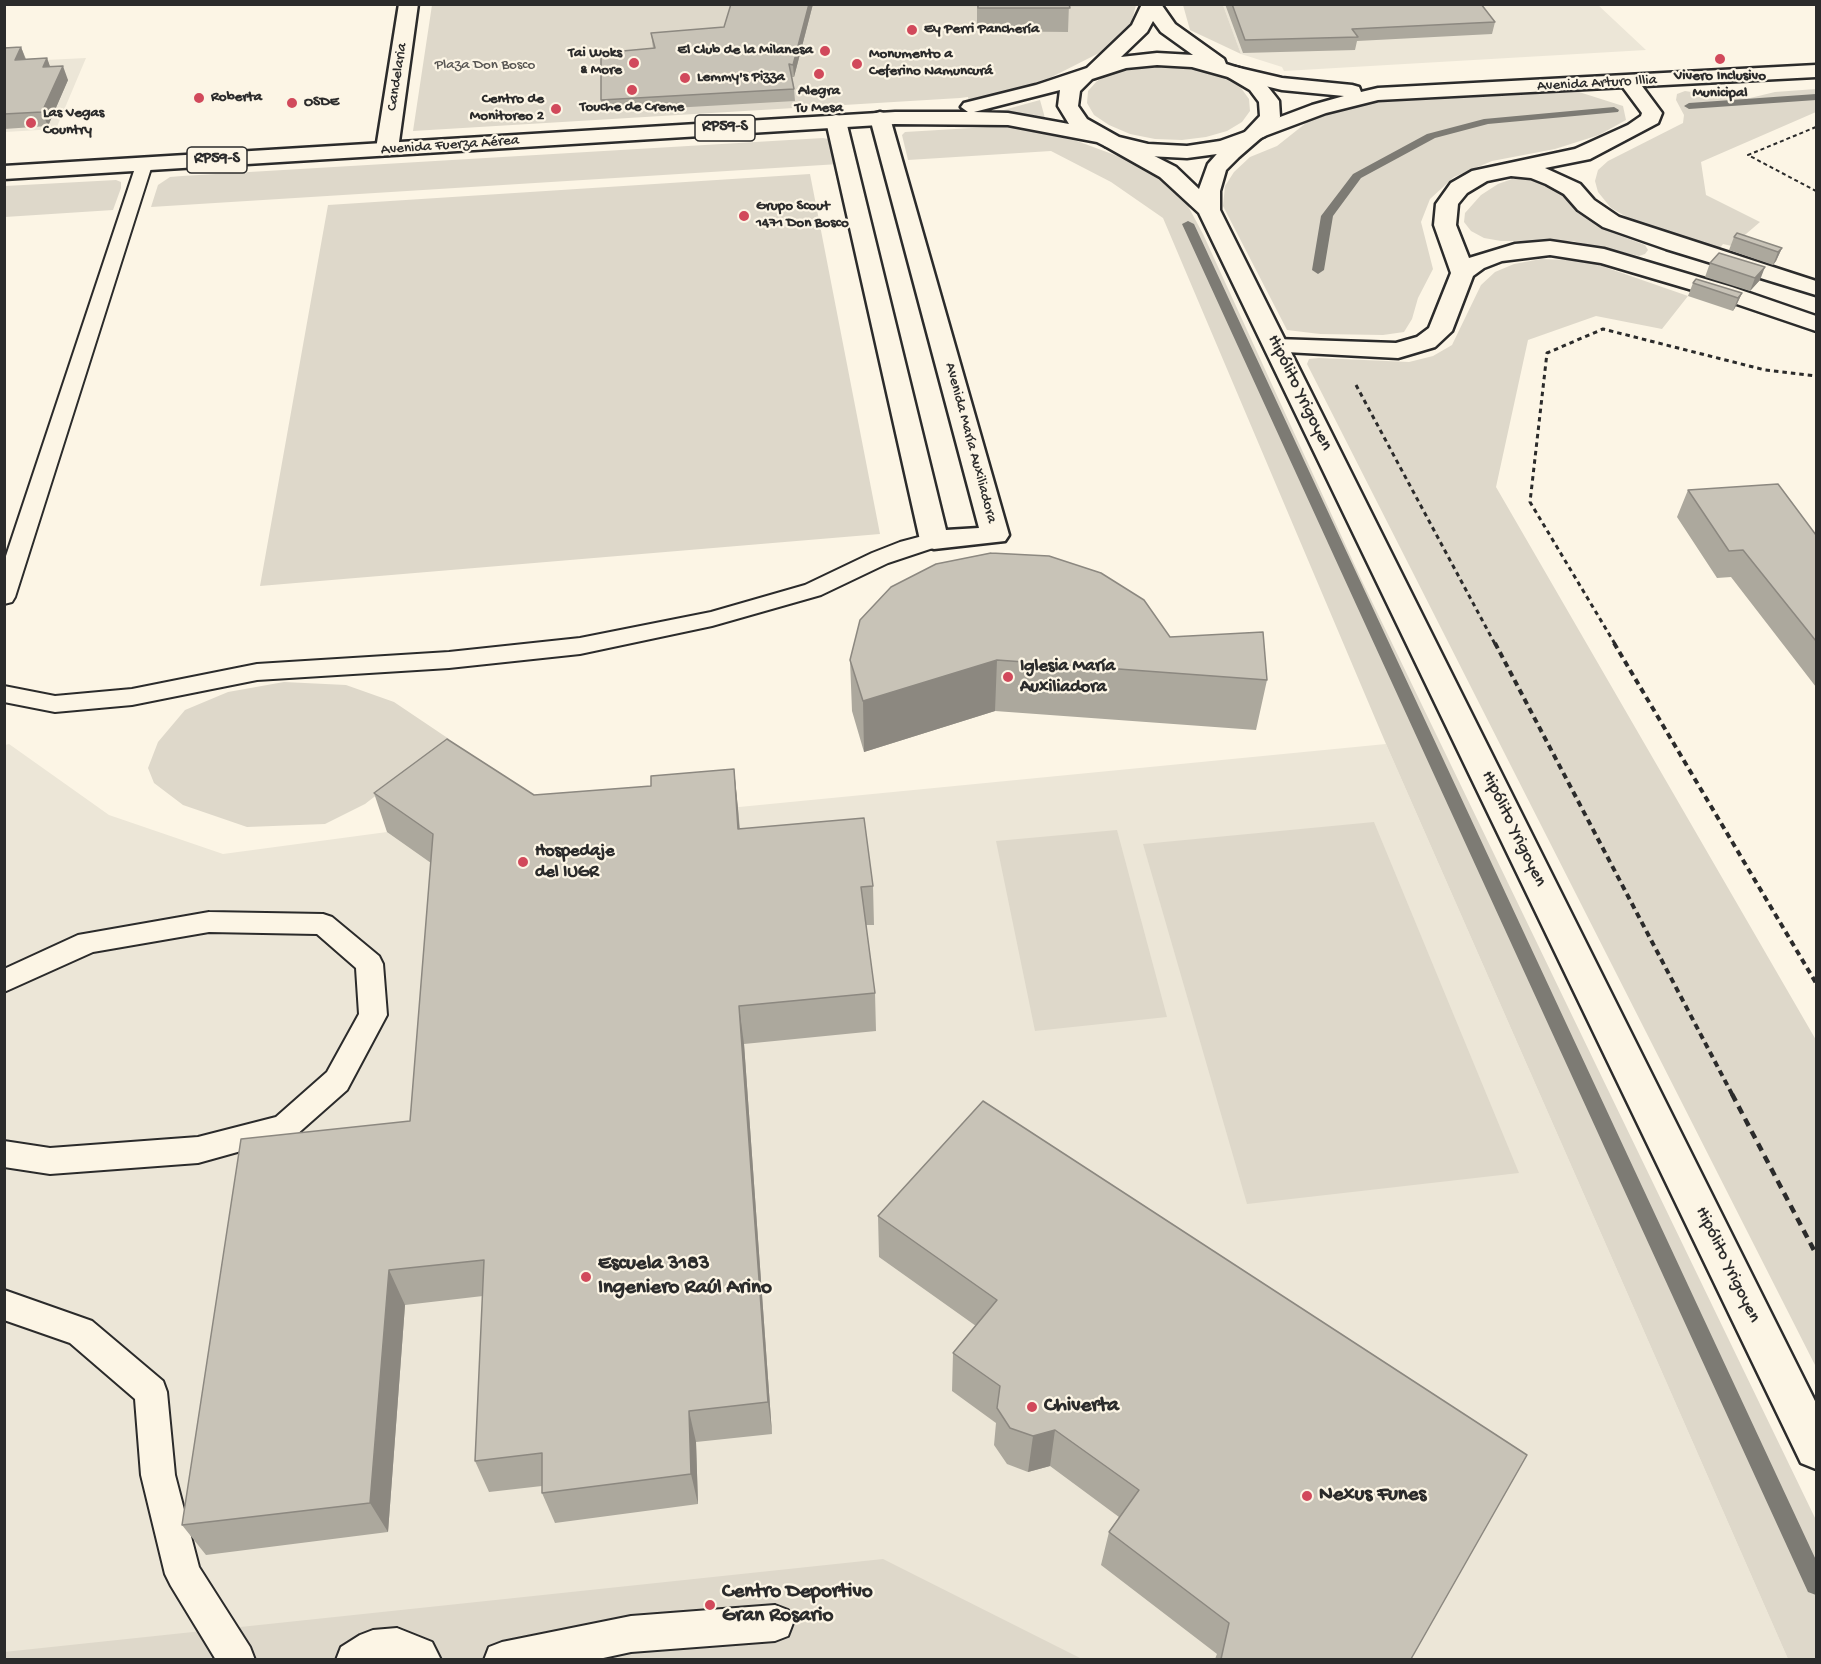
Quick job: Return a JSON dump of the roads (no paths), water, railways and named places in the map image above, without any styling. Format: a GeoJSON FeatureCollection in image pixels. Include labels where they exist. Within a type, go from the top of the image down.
{"type":"FeatureCollection","features":[{"type":"Feature","properties":{"kind":"main road","name":"Candelaria"},"geometry":{"type":"LineString","coordinates":[[387,149],[409,4]]}},
{"type":"Feature","properties":{"kind":"main road","name":"RP59-S"},"geometry":{"type":"LineString","coordinates":[[1089,73],[1140,28],[1151,4],[1168,28],[1257,86],[1269,101],[1270,117],[1255,134],[1224,147],[1187,152],[1149,150],[1107,140]]}},
{"type":"Feature","properties":{"kind":"main road","name":"Avenida Arturo Illia"},"geometry":{"type":"LineString","coordinates":[[1089,73],[1123,62],[1157,59],[1193,61],[1312,88],[1378,94],[1816,71]]}},
{"type":"Feature","properties":{"kind":"main road","name":"Avenida Fuerza Aérea"},"geometry":{"type":"LineString","coordinates":[[888,118],[997,101],[1089,73]]}},
{"type":"Feature","properties":{"kind":"main road"},"geometry":{"type":"LineString","coordinates":[[1089,73],[1070,90],[1068,106],[1079,123],[1107,140]]}},
{"type":"Feature","properties":{"kind":"main road"},"geometry":{"type":"LineString","coordinates":[[1463,273],[1445,225],[1447,204],[1459,188],[1480,176],[1582,154],[1651,119],[1652,112],[1629,82]]}},
{"type":"Feature","properties":{"kind":"main road","name":"Avenida Arturo Illia"},"geometry":{"type":"LineString","coordinates":[[1255,134],[1319,109],[1378,94]]}},
{"type":"Feature","properties":{"kind":"main road","name":"Avenida Fuerza Aérea"},"geometry":{"type":"LineString","coordinates":[[4,174],[888,118],[1008,119],[1046,125],[1107,140]]}},
{"type":"Feature","properties":{"kind":"main road","name":"Avenida María Auxiliadora"},"geometry":{"type":"LineString","coordinates":[[888,118],[995,535],[934,540]]}},
{"type":"Feature","properties":{"kind":"main road"},"geometry":{"type":"LineString","coordinates":[[836,121],[934,540]]}},
{"type":"Feature","properties":{"kind":"main road"},"geometry":{"type":"LineString","coordinates":[[1209,210],[1209,191],[1216,169],[1231,152],[1255,134]]}},
{"type":"Feature","properties":{"kind":"main road","name":"Hipólito Yrigoyen"},"geometry":{"type":"LineString","coordinates":[[1107,140],[1168,172],[1209,210],[1816,1448]]}},
{"type":"Feature","properties":{"kind":"main road"},"geometry":{"type":"LineString","coordinates":[[1572,189],[1568,176],[1572,165],[1582,154]]}},
{"type":"Feature","properties":{"kind":"main road"},"geometry":{"type":"LineString","coordinates":[[1503,171],[1534,172],[1554,179],[1572,189],[1586,205],[1611,222],[1816,288]]}},
{"type":"Feature","properties":{"kind":"main road"},"geometry":{"type":"LineString","coordinates":[[1445,225],[1461,238],[1486,248],[1515,251],[1550,248],[1604,256],[1724,292],[1816,324]]}},
{"type":"Feature","properties":{"kind":"main road"},"geometry":{"type":"LineString","coordinates":[[1640,267],[1662,267],[1676,263],[1681,254],[1674,244]]}},
{"type":"Feature","properties":{"kind":"main road"},"geometry":{"type":"LineString","coordinates":[[1276,346],[1398,351],[1426,342],[1440,331],[1463,273],[1476,263],[1515,251]]}},
{"type":"Feature","properties":{"kind":"lane"},"geometry":{"type":"LineString","coordinates":[[4,597],[144,165]]}},
{"type":"Feature","properties":{"kind":"lane"},"geometry":{"type":"LineString","coordinates":[[4,694],[55,704],[132,697],[257,672],[449,660],[580,646],[712,619],[813,590],[880,558],[934,540]]}},
{"type":"Feature","properties":{"kind":"lane"},"geometry":{"type":"LineString","coordinates":[[4,981],[88,942],[209,922],[323,924],[369,964],[373,1015],[337,1081],[285,1127],[198,1150],[50,1161],[4,1154]]}},
{"type":"Feature","properties":{"kind":"lane"},"geometry":{"type":"LineString","coordinates":[[4,1305],[81,1332],[151,1392],[158,1475],[183,1574],[237,1659]]}},
{"type":"Feature","properties":{"kind":"lane"},"geometry":{"type":"LineString","coordinates":[[502,1659],[631,1634],[775,1623]]}},
{"type":"Feature","properties":{"kind":"lane"},"geometry":{"type":"LineString","coordinates":[[354,1659],[373,1648],[397,1646],[423,1659]]}},
{"type":"Feature","properties":{"kind":"waterway"},"geometry":{"type":"LineString","coordinates":[[1689,106],[1816,97]]}},
{"type":"Feature","properties":{"kind":"waterway"},"geometry":{"type":"LineString","coordinates":[[1318,270],[1327,216],[1357,176],[1431,136],[1488,121],[1614,110]]}},
{"type":"Feature","properties":{"kind":"waterway"},"geometry":{"type":"LineString","coordinates":[[1188,224],[1816,1584]]}},
{"type":"Feature","properties":{"kind":"place","name":"Ey Perri Panchería"},"geometry":{"type":"Point","coordinates":[912,30]}},
{"type":"Feature","properties":{"kind":"place","name":"El Club de la Milanesa"},"geometry":{"type":"Point","coordinates":[825,51]}},
{"type":"Feature","properties":{"kind":"place","name":"Vivero Inclusivo Municipal"},"geometry":{"type":"Point","coordinates":[1720,59]}},
{"type":"Feature","properties":{"kind":"place","name":"Tai Woks & More"},"geometry":{"type":"Point","coordinates":[634,63]}},
{"type":"Feature","properties":{"kind":"place","name":"Monumento a Ceferino Namuncurá"},"geometry":{"type":"Point","coordinates":[857,64]}},
{"type":"Feature","properties":{"kind":"place","name":"Alegra Tu Mesa"},"geometry":{"type":"Point","coordinates":[819,74]}},
{"type":"Feature","properties":{"kind":"place","name":"Lemmy's Pizza"},"geometry":{"type":"Point","coordinates":[685,78]}},
{"type":"Feature","properties":{"kind":"place","name":"Touche de Creme"},"geometry":{"type":"Point","coordinates":[632,90]}},
{"type":"Feature","properties":{"kind":"place","name":"Roberta"},"geometry":{"type":"Point","coordinates":[199,98]}},
{"type":"Feature","properties":{"kind":"place","name":"OSDE"},"geometry":{"type":"Point","coordinates":[292,103]}},
{"type":"Feature","properties":{"kind":"place","name":"Centro de Monitoreo 2"},"geometry":{"type":"Point","coordinates":[556,109]}},
{"type":"Feature","properties":{"kind":"place","name":"Las Vegas Country"},"geometry":{"type":"Point","coordinates":[31,123]}},
{"type":"Feature","properties":{"kind":"place","name":"Grupo Scout 1471 Don Bosco"},"geometry":{"type":"Point","coordinates":[744,216]}},
{"type":"Feature","properties":{"kind":"place","name":"Iglesia María Auxiliadora"},"geometry":{"type":"Point","coordinates":[1008,677]}},
{"type":"Feature","properties":{"kind":"place","name":"Hospedaje del IUGR"},"geometry":{"type":"Point","coordinates":[523,862]}},
{"type":"Feature","properties":{"kind":"place","name":"Escuela 3183 Ingeniero Raúl Arino"},"geometry":{"type":"Point","coordinates":[586,1277]}},
{"type":"Feature","properties":{"kind":"place","name":"Chiverta"},"geometry":{"type":"Point","coordinates":[1032,1407]}},
{"type":"Feature","properties":{"kind":"place","name":"Nexus Funes"},"geometry":{"type":"Point","coordinates":[1307,1496]}},
{"type":"Feature","properties":{"kind":"place","name":"Centro Deportivo Gran Rosario"},"geometry":{"type":"Point","coordinates":[710,1605]}},
{"type":"Feature","properties":{"kind":"park label","name":"Plaza Don Bosco"},"geometry":{"type":"Point","coordinates":[485,66]}}]}
